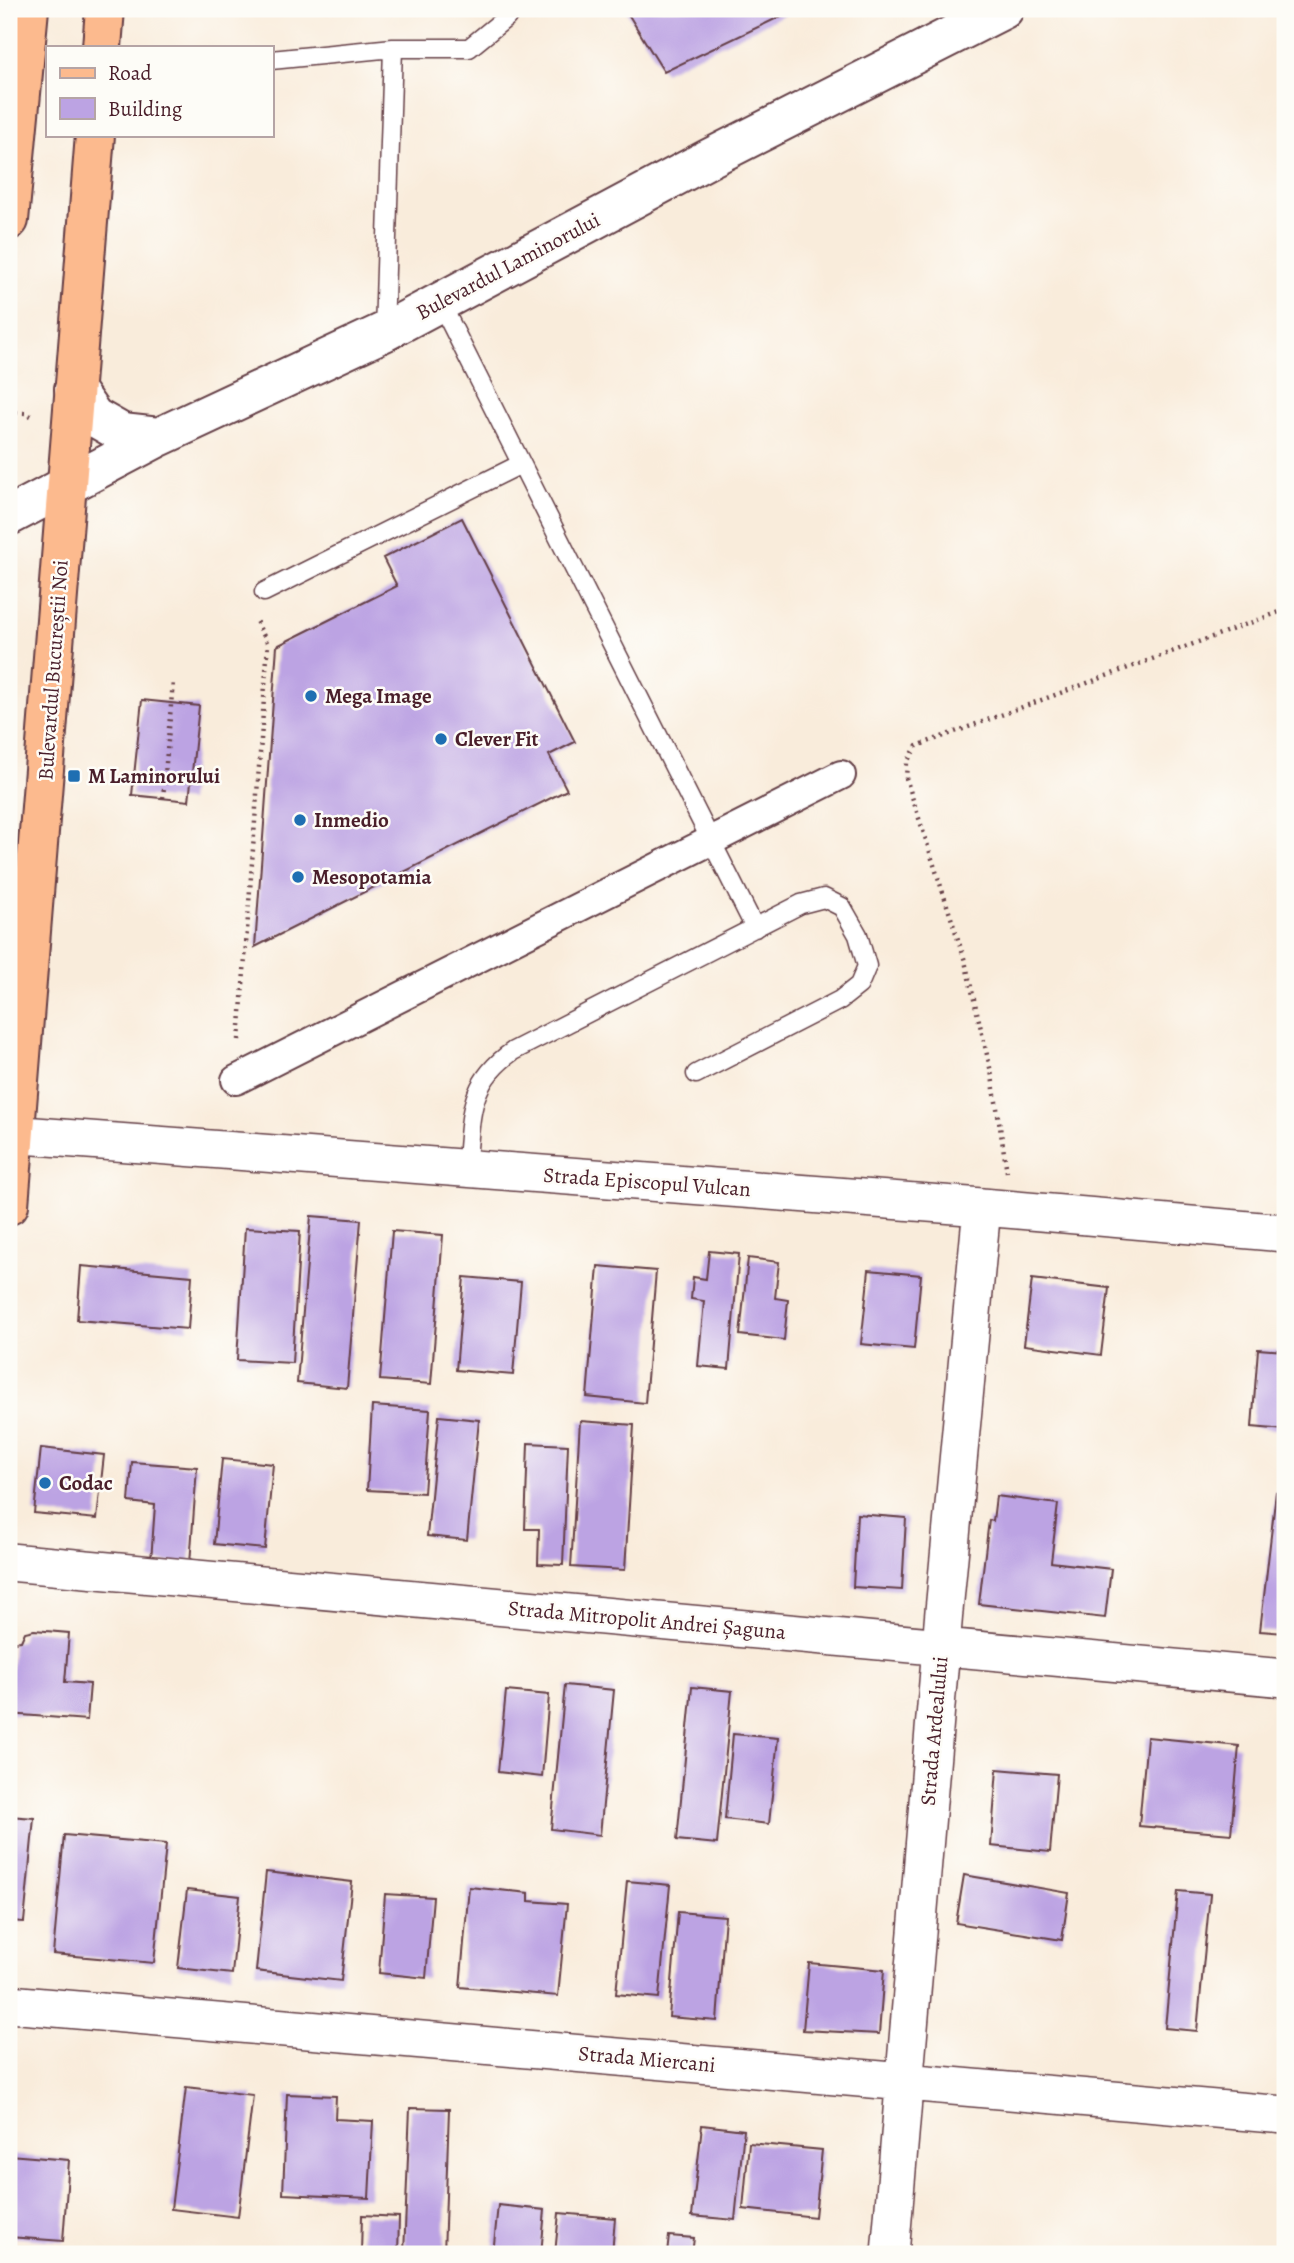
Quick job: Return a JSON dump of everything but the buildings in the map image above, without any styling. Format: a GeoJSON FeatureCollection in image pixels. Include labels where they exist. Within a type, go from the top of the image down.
{"type":"FeatureCollection","features":[{"type":"Feature","properties":{"kind":"main road"},"geometry":{"type":"LineString","coordinates":[[9,220],[29,9]]}},
{"type":"Feature","properties":{"kind":"main road"},"geometry":{"type":"LineString","coordinates":[[102,46],[105,9]]}},
{"type":"Feature","properties":{"kind":"main road","name":"Bulevardul Bucureștii Noi"},"geometry":{"type":"LineString","coordinates":[[9,1205],[12,1134],[95,136]]}},
{"type":"Feature","properties":{"kind":"street","name":"Bulevardul Laminorului"},"geometry":{"type":"LineString","coordinates":[[9,516],[159,438],[384,332],[708,159],[1004,9]]}},
{"type":"Feature","properties":{"kind":"street"},"geometry":{"type":"LineString","coordinates":[[74,389],[94,417],[122,433],[159,438]]}},
{"type":"Feature","properties":{"kind":"street"},"geometry":{"type":"LineString","coordinates":[[236,1080],[841,775]]}},
{"type":"Feature","properties":{"kind":"street","name":"Strada Episcopul Vulcan"},"geometry":{"type":"LineString","coordinates":[[12,1134],[1285,1233]]}},
{"type":"Feature","properties":{"kind":"street","name":"Strada Ardealului"},"geometry":{"type":"LineString","coordinates":[[890,2254],[941,1647],[982,1208]]}},
{"type":"Feature","properties":{"kind":"street","name":"Strada Mitropolit Andrei Șaguna"},"geometry":{"type":"LineString","coordinates":[[9,1562],[1285,1678]]}},
{"type":"Feature","properties":{"kind":"street","name":"Strada Miercani"},"geometry":{"type":"LineString","coordinates":[[9,2004],[1285,2115]]}},
{"type":"Feature","properties":{"kind":"lane"},"geometry":{"type":"LineString","coordinates":[[273,60],[393,48],[469,48],[507,17],[511,9]]}},
{"type":"Feature","properties":{"kind":"lane"},"geometry":{"type":"LineString","coordinates":[[384,332],[393,48]]}},
{"type":"Feature","properties":{"kind":"lane"},"geometry":{"type":"LineString","coordinates":[[440,302],[755,928]]}},
{"type":"Feature","properties":{"kind":"lane"},"geometry":{"type":"LineString","coordinates":[[264,592],[521,464]]}},
{"type":"Feature","properties":{"kind":"lane"},"geometry":{"type":"LineString","coordinates":[[466,1169],[474,1102],[481,1082],[495,1063],[513,1051],[801,904],[824,898],[842,907],[858,935],[867,966],[859,985],[839,1000],[696,1074]]}},
{"type":"Feature","properties":{"kind":"path"},"geometry":{"type":"LineString","coordinates":[[236,1080],[268,644],[246,602],[264,592]]}},
{"type":"Feature","properties":{"kind":"path"},"geometry":{"type":"LineString","coordinates":[[1008,1180],[992,1076],[965,961],[906,778],[907,762],[917,746],[1285,610]]}},
{"type":"Feature","properties":{"kind":"path"},"geometry":{"type":"LineString","coordinates":[[163,798],[173,682]]}},
{"type":"Feature","properties":{"kind":"place","name":"Mega Image"},"geometry":{"type":"Point","coordinates":[311,696]}},
{"type":"Feature","properties":{"kind":"place","name":"Clever Fit"},"geometry":{"type":"Point","coordinates":[441,739]}},
{"type":"Feature","properties":{"kind":"place","name":"M Laminorului"},"geometry":{"type":"Point","coordinates":[74,776]}},
{"type":"Feature","properties":{"kind":"place","name":"Inmedio"},"geometry":{"type":"Point","coordinates":[300,820]}},
{"type":"Feature","properties":{"kind":"place","name":"Mesopotamia"},"geometry":{"type":"Point","coordinates":[298,877]}},
{"type":"Feature","properties":{"kind":"place","name":"Codac"},"geometry":{"type":"Point","coordinates":[45,1483]}}]}
